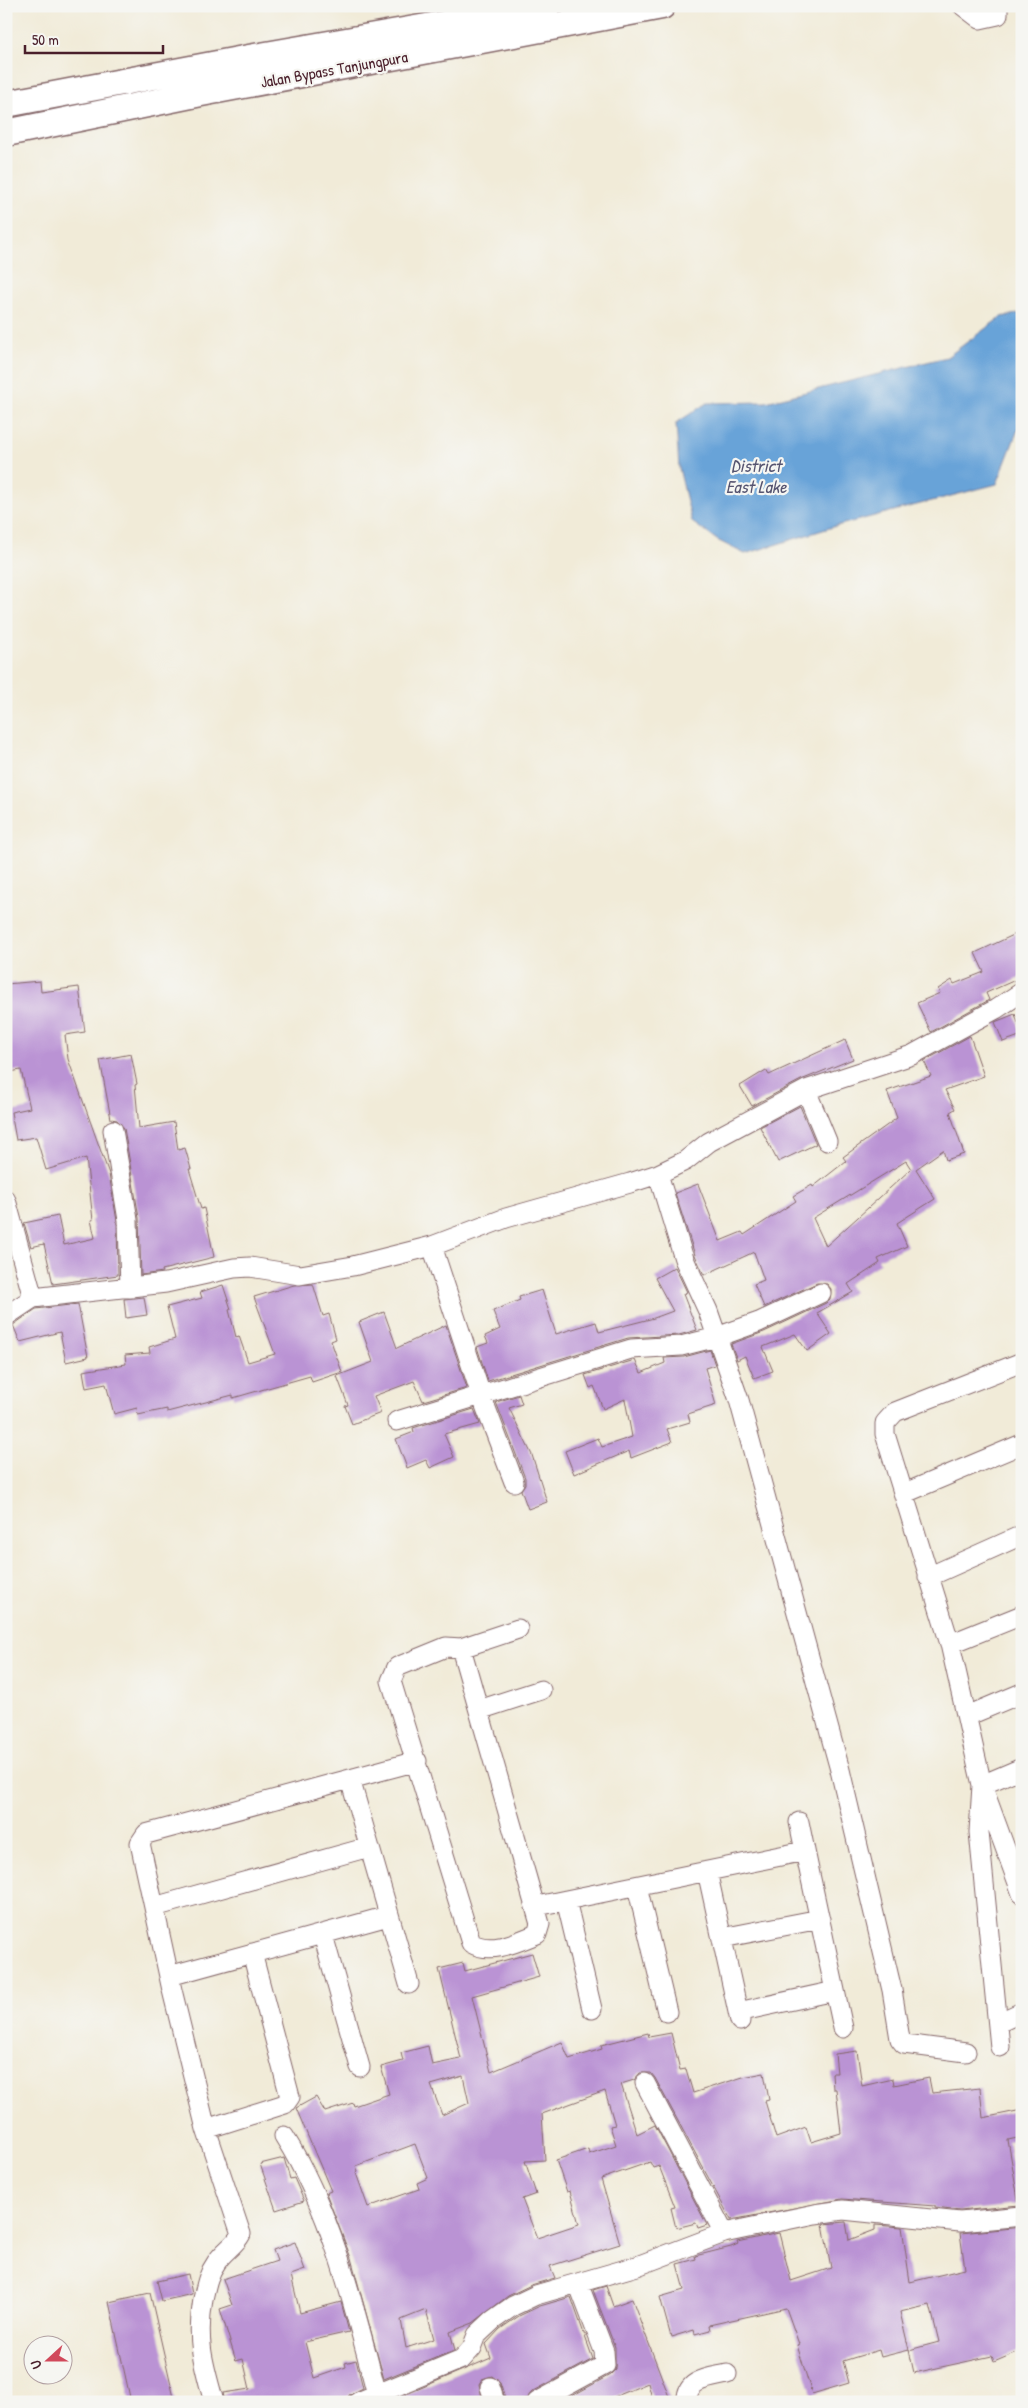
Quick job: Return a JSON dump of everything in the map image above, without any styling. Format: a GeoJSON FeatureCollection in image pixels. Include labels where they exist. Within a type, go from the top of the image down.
{"type":"FeatureCollection","features":[{"type":"Feature","properties":{"kind":"highway","name":"Jalan Bypass Tanjungpura"},"geometry":{"type":"LineString","coordinates":[[6,104],[249,58],[547,6]]}},
{"type":"Feature","properties":{"kind":"highway","name":"Jalan Bypass Tanjungpura"},"geometry":{"type":"LineString","coordinates":[[6,133],[201,93],[662,6]]}},
{"type":"Feature","properties":{"kind":"street"},"geometry":{"type":"LineString","coordinates":[[963,6],[980,19],[998,10]]}},
{"type":"Feature","properties":{"kind":"street"},"geometry":{"type":"LineString","coordinates":[[6,1316],[33,1298],[166,1283],[234,1268],[250,1268],[300,1275],[353,1266],[432,1246],[506,1218],[658,1174],[685,1161],[710,1142],[806,1090],[912,1055],[996,1009],[1022,992]]}},
{"type":"Feature","properties":{"kind":"street"},"geometry":{"type":"LineString","coordinates":[[806,1090],[827,1141]]}},
{"type":"Feature","properties":{"kind":"street"},"geometry":{"type":"LineString","coordinates":[[113,1130],[128,1220],[130,1288]]}},
{"type":"Feature","properties":{"kind":"street"},"geometry":{"type":"LineString","coordinates":[[658,1174],[684,1259],[717,1337],[739,1400],[840,1770],[892,1990],[900,2039],[904,2044],[966,2052]]}},
{"type":"Feature","properties":{"kind":"street"},"geometry":{"type":"LineString","coordinates":[[6,1200],[33,1298]]}},
{"type":"Feature","properties":{"kind":"street"},"geometry":{"type":"LineString","coordinates":[[432,1246],[481,1395],[514,1482]]}},
{"type":"Feature","properties":{"kind":"street"},"geometry":{"type":"LineString","coordinates":[[397,1421],[631,1349],[681,1346],[717,1337],[760,1322],[821,1294]]}},
{"type":"Feature","properties":{"kind":"street"},"geometry":{"type":"LineString","coordinates":[[1022,1362],[895,1412],[884,1423],[885,1434],[905,1493],[928,1577],[950,1644],[968,1716],[982,1785],[1014,1851],[1022,1894]]}},
{"type":"Feature","properties":{"kind":"street"},"geometry":{"type":"LineString","coordinates":[[905,1493],[1022,1444]]}},
{"type":"Feature","properties":{"kind":"street"},"geometry":{"type":"LineString","coordinates":[[928,1577],[1022,1535]]}},
{"type":"Feature","properties":{"kind":"street"},"geometry":{"type":"LineString","coordinates":[[950,1644],[1022,1615]]}},
{"type":"Feature","properties":{"kind":"street"},"geometry":{"type":"LineString","coordinates":[[461,1648],[537,1906],[540,1924],[537,1934],[491,1949],[480,1948],[471,1943],[417,1761],[391,1681],[397,1667],[446,1647],[461,1648],[518,1629]]}},
{"type":"Feature","properties":{"kind":"street"},"geometry":{"type":"LineString","coordinates":[[479,1710],[541,1690]]}},
{"type":"Feature","properties":{"kind":"street"},"geometry":{"type":"LineString","coordinates":[[968,1716],[1022,1693]]}},
{"type":"Feature","properties":{"kind":"street"},"geometry":{"type":"LineString","coordinates":[[214,2402],[200,2345],[199,2323],[207,2281],[216,2262],[236,2243],[241,2234],[206,2129],[169,1976],[140,1843],[146,1834],[417,1761]]}},
{"type":"Feature","properties":{"kind":"street"},"geometry":{"type":"LineString","coordinates":[[982,1785],[1022,1768]]}},
{"type":"Feature","properties":{"kind":"street"},"geometry":{"type":"LineString","coordinates":[[350,1779],[409,1984]]}},
{"type":"Feature","properties":{"kind":"street"},"geometry":{"type":"LineString","coordinates":[[982,1785],[979,1832],[1000,2046]]}},
{"type":"Feature","properties":{"kind":"street"},"geometry":{"type":"LineString","coordinates":[[800,1822],[843,2028]]}},
{"type":"Feature","properties":{"kind":"street"},"geometry":{"type":"LineString","coordinates":[[154,1907],[369,1847]]}},
{"type":"Feature","properties":{"kind":"street"},"geometry":{"type":"LineString","coordinates":[[537,1906],[805,1851]]}},
{"type":"Feature","properties":{"kind":"street"},"geometry":{"type":"LineString","coordinates":[[707,1871],[739,2016],[835,1991]]}},
{"type":"Feature","properties":{"kind":"street"},"geometry":{"type":"LineString","coordinates":[[637,1886],[667,2012]]}},
{"type":"Feature","properties":{"kind":"street"},"geometry":{"type":"LineString","coordinates":[[566,1900],[592,2009]]}},
{"type":"Feature","properties":{"kind":"street"},"geometry":{"type":"LineString","coordinates":[[169,1976],[388,1916]]}},
{"type":"Feature","properties":{"kind":"street"},"geometry":{"type":"LineString","coordinates":[[722,1938],[820,1919]]}},
{"type":"Feature","properties":{"kind":"street"},"geometry":{"type":"LineString","coordinates":[[323,1935],[360,2066]]}},
{"type":"Feature","properties":{"kind":"street"},"geometry":{"type":"LineString","coordinates":[[206,2129],[285,2104],[290,2098],[252,1953]]}},
{"type":"Feature","properties":{"kind":"street"},"geometry":{"type":"LineString","coordinates":[[998,2023],[1022,2012]]}},
{"type":"Feature","properties":{"kind":"street"},"geometry":{"type":"LineString","coordinates":[[645,2083],[724,2233]]}},
{"type":"Feature","properties":{"kind":"street"},"geometry":{"type":"LineString","coordinates":[[284,2136],[300,2162],[332,2238],[352,2300],[377,2395]]}},
{"type":"Feature","properties":{"kind":"street"},"geometry":{"type":"LineString","coordinates":[[358,2402],[462,2359],[472,2348],[477,2334],[513,2306],[536,2294],[637,2266],[724,2233],[843,2210],[960,2222],[1022,2216]]}},
{"type":"Feature","properties":{"kind":"street"},"geometry":{"type":"LineString","coordinates":[[537,2402],[606,2365],[604,2351],[578,2283]]}},
{"type":"Feature","properties":{"kind":"street"},"geometry":{"type":"LineString","coordinates":[[687,2402],[686,2393],[691,2386],[699,2381],[727,2374]]}},
{"type":"Feature","properties":{"kind":"water","name":"District East Lake"},"geometry":{"type":"Polygon","coordinates":[[[1022,313],[1022,419],[997,484],[836,526],[745,554],[717,540],[692,522],[679,468],[676,423],[707,403],[766,402],[947,357],[1001,317],[1022,313]]]}},
{"type":"Feature","properties":{"kind":"building"},"geometry":{"type":"Polygon","coordinates":[[[1022,931],[1022,977],[986,993],[989,1000],[931,1032],[917,1003],[940,993],[938,989],[952,980],[954,984],[984,972],[975,953],[1022,931]]]}},
{"type":"Feature","properties":{"kind":"building"},"geometry":{"type":"Polygon","coordinates":[[[40,981],[41,992],[79,987],[85,1032],[65,1035],[68,1059],[109,1174],[117,1221],[118,1275],[53,1284],[44,1244],[31,1247],[24,1223],[58,1216],[64,1245],[95,1238],[91,1220],[93,1220],[86,1158],[46,1170],[36,1137],[16,1140],[11,1112],[30,1108],[21,1070],[10,1072],[6,1055],[6,984],[40,981]]]}},
{"type":"Feature","properties":{"kind":"building"},"geometry":{"type":"Polygon","coordinates":[[[1015,1014],[1022,1035],[1003,1042],[995,1022],[1015,1014]]]}},
{"type":"Feature","properties":{"kind":"building"},"geometry":{"type":"Polygon","coordinates":[[[970,1036],[984,1076],[945,1090],[955,1109],[950,1112],[964,1154],[946,1160],[943,1150],[916,1169],[935,1199],[897,1223],[907,1246],[878,1259],[880,1263],[848,1284],[853,1292],[817,1313],[831,1334],[807,1351],[795,1334],[763,1347],[773,1371],[754,1378],[745,1356],[737,1360],[731,1344],[764,1332],[826,1303],[830,1299],[831,1289],[827,1284],[817,1283],[764,1307],[754,1284],[764,1280],[754,1252],[704,1275],[695,1255],[675,1193],[698,1184],[720,1241],[742,1232],[744,1235],[796,1201],[793,1196],[812,1185],[813,1187],[846,1161],[843,1157],[897,1118],[887,1091],[931,1076],[924,1061],[970,1036]],[[906,1161],[813,1218],[826,1246],[911,1169],[906,1161]]]}},
{"type":"Feature","properties":{"kind":"building"},"geometry":{"type":"Polygon","coordinates":[[[845,1040],[853,1059],[801,1080],[752,1106],[740,1086],[766,1070],[769,1075],[845,1040]]]}},
{"type":"Feature","properties":{"kind":"building"},"geometry":{"type":"Polygon","coordinates":[[[131,1054],[137,1084],[135,1085],[139,1128],[174,1122],[178,1150],[185,1148],[201,1209],[204,1208],[214,1257],[162,1270],[163,1272],[141,1275],[139,1218],[124,1128],[117,1120],[111,1119],[100,1060],[131,1054]]]}},
{"type":"Feature","properties":{"kind":"building"},"geometry":{"type":"Polygon","coordinates":[[[800,1106],[816,1144],[778,1162],[760,1127],[800,1106]]]}},
{"type":"Feature","properties":{"kind":"building"},"geometry":{"type":"Polygon","coordinates":[[[675,1267],[687,1292],[683,1294],[697,1330],[679,1335],[628,1338],[488,1381],[477,1347],[488,1343],[485,1336],[500,1329],[493,1311],[520,1300],[519,1297],[542,1290],[556,1334],[596,1322],[599,1332],[654,1318],[673,1311],[655,1278],[675,1267]]]}},
{"type":"Feature","properties":{"kind":"building"},"geometry":{"type":"Polygon","coordinates":[[[313,1284],[323,1316],[329,1314],[336,1339],[331,1341],[342,1372],[312,1382],[310,1376],[233,1398],[233,1395],[167,1412],[167,1409],[138,1415],[137,1408],[114,1414],[106,1384],[86,1388],[83,1371],[126,1364],[125,1355],[150,1353],[149,1347],[175,1339],[167,1307],[202,1298],[200,1292],[223,1285],[231,1309],[229,1310],[236,1337],[239,1336],[248,1362],[275,1354],[254,1297],[294,1285],[313,1284]]]}},
{"type":"Feature","properties":{"kind":"building"},"geometry":{"type":"Polygon","coordinates":[[[144,1297],[147,1315],[126,1318],[124,1299],[144,1297]]]}},
{"type":"Feature","properties":{"kind":"building"},"geometry":{"type":"Polygon","coordinates":[[[78,1304],[88,1357],[66,1362],[60,1332],[20,1342],[13,1325],[36,1309],[78,1304]]]}},
{"type":"Feature","properties":{"kind":"building"},"geometry":{"type":"Polygon","coordinates":[[[384,1312],[397,1348],[446,1325],[467,1388],[423,1401],[414,1381],[374,1396],[381,1413],[352,1424],[345,1406],[348,1405],[337,1376],[373,1362],[359,1322],[384,1312]]]}},
{"type":"Feature","properties":{"kind":"building"},"geometry":{"type":"Polygon","coordinates":[[[710,1350],[715,1365],[705,1368],[716,1405],[688,1414],[690,1422],[667,1429],[672,1442],[631,1458],[629,1451],[574,1474],[565,1451],[598,1438],[602,1447],[632,1437],[625,1399],[603,1409],[594,1386],[590,1388],[585,1375],[635,1360],[641,1373],[665,1363],[664,1358],[684,1357],[710,1350]]]}},
{"type":"Feature","properties":{"kind":"building"},"geometry":{"type":"Polygon","coordinates":[[[519,1395],[522,1404],[509,1408],[532,1455],[547,1502],[528,1509],[521,1490],[525,1484],[525,1478],[496,1402],[519,1395]]]}},
{"type":"Feature","properties":{"kind":"building"},"geometry":{"type":"Polygon","coordinates":[[[474,1409],[480,1424],[444,1434],[454,1457],[430,1468],[426,1460],[407,1468],[396,1439],[414,1432],[413,1428],[474,1409]]]}},
{"type":"Feature","properties":{"kind":"building"},"geometry":{"type":"Polygon","coordinates":[[[532,1953],[539,1977],[472,1996],[491,2072],[562,2042],[569,2059],[602,2049],[601,2045],[648,2033],[649,2037],[671,2033],[680,2070],[686,2069],[693,2093],[743,2077],[764,2073],[769,2100],[765,2101],[776,2138],[806,2127],[811,2142],[841,2133],[836,2089],[833,2089],[832,2073],[837,2073],[835,2054],[857,2051],[862,2086],[893,2079],[894,2085],[929,2078],[932,2093],[980,2088],[983,2118],[1022,2110],[1022,2137],[1008,2140],[1019,2205],[960,2211],[935,2208],[935,2206],[842,2199],[731,2220],[655,2078],[651,2073],[640,2073],[634,2080],[621,2084],[637,2134],[655,2125],[707,2225],[698,2228],[696,2223],[676,2228],[671,2208],[675,2207],[659,2166],[653,2168],[650,2162],[601,2179],[620,2244],[550,2266],[555,2278],[531,2285],[508,2296],[473,2323],[450,2332],[455,2350],[384,2379],[351,2258],[326,2193],[331,2191],[296,2108],[316,2097],[325,2112],[353,2103],[354,2106],[389,2094],[381,2067],[403,2061],[401,2053],[428,2046],[432,2065],[461,2059],[439,1969],[463,1963],[465,1971],[532,1953]],[[463,2076],[431,2085],[442,2115],[469,2103],[463,2076]],[[605,2091],[542,2114],[545,2160],[525,2161],[536,2194],[522,2199],[537,2238],[579,2224],[570,2191],[567,2192],[556,2160],[588,2149],[589,2154],[616,2145],[610,2126],[615,2125],[605,2091]],[[415,2144],[356,2166],[358,2171],[356,2173],[368,2207],[419,2189],[417,2183],[428,2178],[415,2144]],[[426,2310],[401,2320],[406,2348],[434,2339],[426,2310]]]}},
{"type":"Feature","properties":{"kind":"building"},"geometry":{"type":"Polygon","coordinates":[[[284,2158],[290,2179],[294,2178],[304,2201],[276,2210],[260,2164],[284,2158]]]}},
{"type":"Feature","properties":{"kind":"building"},"geometry":{"type":"Polygon","coordinates":[[[846,2222],[849,2240],[875,2230],[875,2225],[902,2227],[910,2282],[965,2269],[960,2233],[1022,2227],[1022,2350],[994,2362],[992,2356],[914,2373],[909,2350],[881,2357],[879,2350],[843,2361],[849,2383],[812,2394],[797,2345],[799,2344],[786,2308],[709,2325],[710,2330],[695,2334],[694,2330],[671,2337],[660,2297],[684,2290],[677,2264],[696,2259],[695,2256],[731,2247],[738,2244],[737,2242],[779,2233],[791,2281],[831,2268],[823,2224],[846,2222]],[[930,2305],[900,2312],[909,2350],[939,2342],[930,2305]]]}},
{"type":"Feature","properties":{"kind":"building"},"geometry":{"type":"Polygon","coordinates":[[[295,2242],[305,2270],[291,2275],[300,2313],[341,2302],[349,2332],[305,2342],[314,2378],[346,2367],[345,2363],[356,2360],[363,2388],[349,2395],[347,2402],[225,2402],[223,2393],[250,2389],[243,2359],[236,2361],[220,2309],[232,2305],[223,2279],[277,2261],[273,2250],[295,2242]]]}},
{"type":"Feature","properties":{"kind":"building"},"geometry":{"type":"Polygon","coordinates":[[[188,2274],[192,2294],[162,2301],[157,2281],[188,2274]]]}},
{"type":"Feature","properties":{"kind":"building"},"geometry":{"type":"Polygon","coordinates":[[[606,2286],[613,2306],[632,2299],[671,2402],[653,2402],[648,2383],[614,2397],[616,2402],[561,2402],[610,2375],[615,2370],[615,2347],[593,2290],[606,2286]]]}},
{"type":"Feature","properties":{"kind":"building"},"geometry":{"type":"Polygon","coordinates":[[[150,2293],[175,2402],[131,2402],[109,2302],[150,2293]]]}},
{"type":"Feature","properties":{"kind":"building"},"geometry":{"type":"Polygon","coordinates":[[[571,2297],[593,2359],[532,2392],[527,2398],[517,2402],[506,2402],[500,2383],[492,2376],[482,2379],[479,2384],[483,2402],[388,2402],[491,2358],[486,2344],[500,2329],[519,2316],[540,2306],[571,2297]]]}}]}
